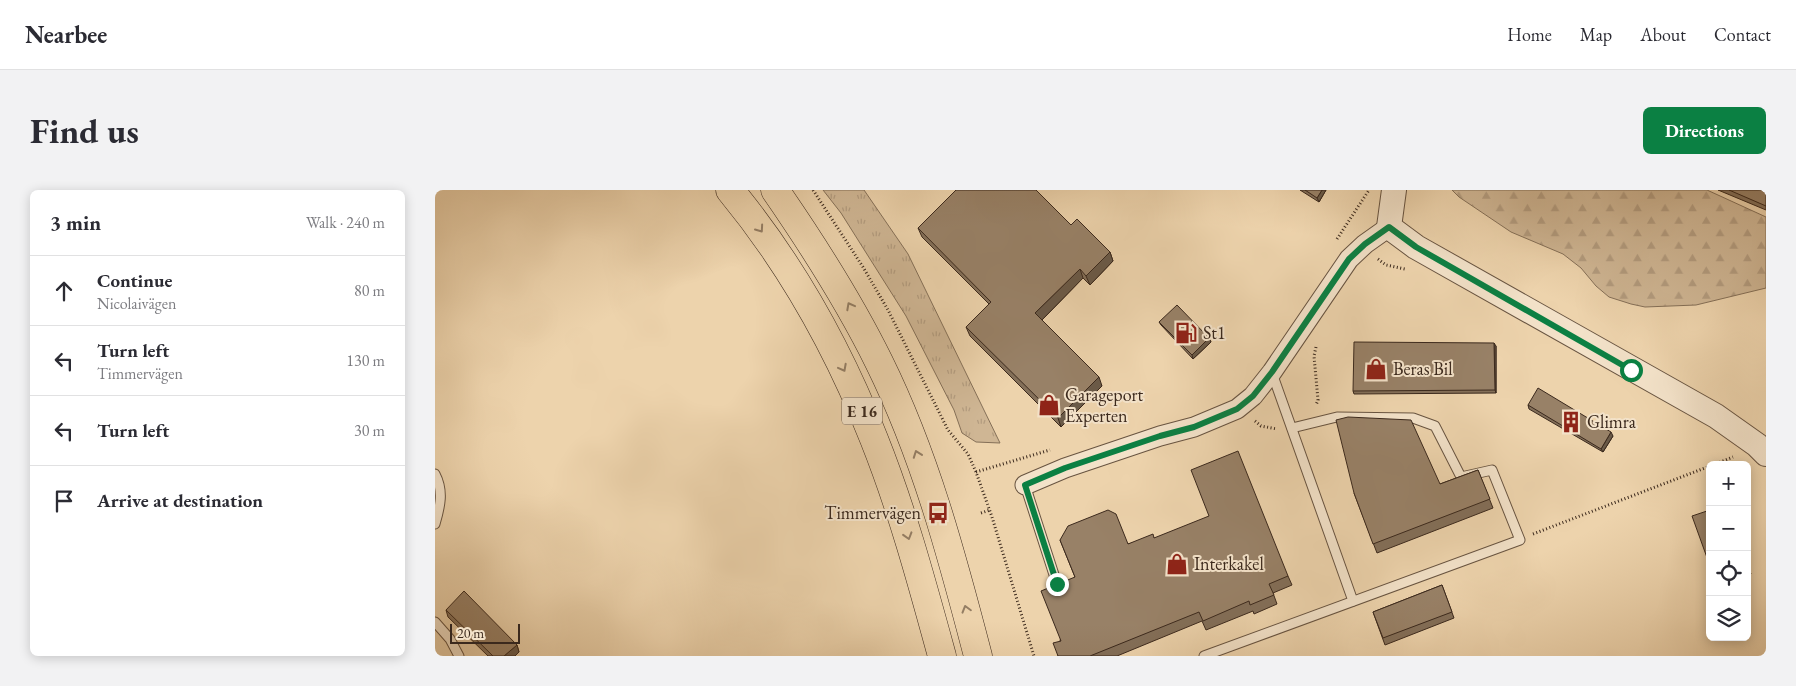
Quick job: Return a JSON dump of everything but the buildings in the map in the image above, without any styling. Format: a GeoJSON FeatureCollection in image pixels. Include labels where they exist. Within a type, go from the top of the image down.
{"type":"FeatureCollection","features":[{"type":"Feature","properties":{"kind":"highway","name":"E 16"},"geometry":{"type":"LineString","coordinates":[[730,190],[782,260],[816,317],[847,376],[874,438],[897,501],[942,656]]}},
{"type":"Feature","properties":{"kind":"highway","name":"E 16"},"geometry":{"type":"LineString","coordinates":[[775,190],[811,242],[847,301],[879,363],[907,426],[952,558],[979,656]]}},
{"type":"Feature","properties":{"kind":"street"},"geometry":{"type":"LineString","coordinates":[[1025,485],[1065,468],[1217,418],[1237,409],[1253,396],[1272,372],[1349,259],[1365,244],[1389,227],[1394,190]]}},
{"type":"Feature","properties":{"kind":"street"},"geometry":{"type":"LineString","coordinates":[[1389,227],[1416,247],[1716,416],[1757,445],[1766,454]]}},
{"type":"Feature","properties":{"kind":"lane"},"geometry":{"type":"LineString","coordinates":[[1272,372],[1353,601]]}},
{"type":"Feature","properties":{"kind":"lane"},"geometry":{"type":"LineString","coordinates":[[1203,656],[1519,540],[1492,470],[1461,477],[1435,426],[1413,418],[1337,417],[1292,427]]}},
{"type":"Feature","properties":{"kind":"lane"},"geometry":{"type":"LineString","coordinates":[[435,474],[438,479],[441,503],[435,524]]}},
{"type":"Feature","properties":{"kind":"lane"},"geometry":{"type":"LineString","coordinates":[[1025,485],[1057,584]]}},
{"type":"Feature","properties":{"kind":"lane"},"geometry":{"type":"LineString","coordinates":[[435,622],[450,639],[459,656]]}},
{"type":"Feature","properties":{"kind":"path"},"geometry":{"type":"LineString","coordinates":[[813,190],[863,267],[888,310],[948,430],[967,454],[976,472],[990,510],[1034,656]]}},
{"type":"Feature","properties":{"kind":"path"},"geometry":{"type":"LineString","coordinates":[[1336,240],[1369,190]]}},
{"type":"Feature","properties":{"kind":"path"},"geometry":{"type":"LineString","coordinates":[[1292,427],[1313,417],[1318,400],[1314,356],[1318,342]]}},
{"type":"Feature","properties":{"kind":"path"},"geometry":{"type":"LineString","coordinates":[[976,472],[1051,449]]}},
{"type":"Feature","properties":{"kind":"path"},"geometry":{"type":"LineString","coordinates":[[1722,461],[1739,455]]}},
{"type":"Feature","properties":{"kind":"path"},"geometry":{"type":"LineString","coordinates":[[1519,540],[1706,467]]}},
{"type":"Feature","properties":{"kind":"path"},"geometry":{"type":"LineString","coordinates":[[981,513],[990,510]]}},
{"type":"Feature","properties":{"kind":"green space"},"geometry":{"type":"Polygon","coordinates":[[[823,190],[864,190],[908,254],[1000,443],[976,442],[962,433],[954,410],[906,316],[841,213],[823,190]]]}},
{"type":"Feature","properties":{"kind":"green space"},"geometry":{"type":"Polygon","coordinates":[[[1452,190],[1707,190],[1766,217],[1766,288],[1696,305],[1645,307],[1631,304],[1609,297],[1596,286],[1581,268],[1563,254],[1511,232],[1459,197],[1452,190]]]}},
{"type":"Feature","properties":{"kind":"place","name":"St1"},"geometry":{"type":"Point","coordinates":[1186,333]}},
{"type":"Feature","properties":{"kind":"place","name":"Beras Bil"},"geometry":{"type":"Point","coordinates":[1376,369]}},
{"type":"Feature","properties":{"kind":"place","name":"Garageport Experten"},"geometry":{"type":"Point","coordinates":[1049,405]}},
{"type":"Feature","properties":{"kind":"place","name":"Glimra"},"geometry":{"type":"Point","coordinates":[1571,422]}},
{"type":"Feature","properties":{"kind":"place","name":"Timmervägen"},"geometry":{"type":"Point","coordinates":[938,513]}},
{"type":"Feature","properties":{"kind":"place","name":"Interkakel"},"geometry":{"type":"Point","coordinates":[1177,564]}},
{"type":"Feature","properties":{"kind":"route"},"geometry":{"type":"LineString","coordinates":[[1057,584],[1025,485],[1065,468],[1160,436],[1194,427],[1237,409],[1253,396],[1272,372],[1349,259],[1365,244],[1389,227],[1416,247],[1631,370]]}}]}
